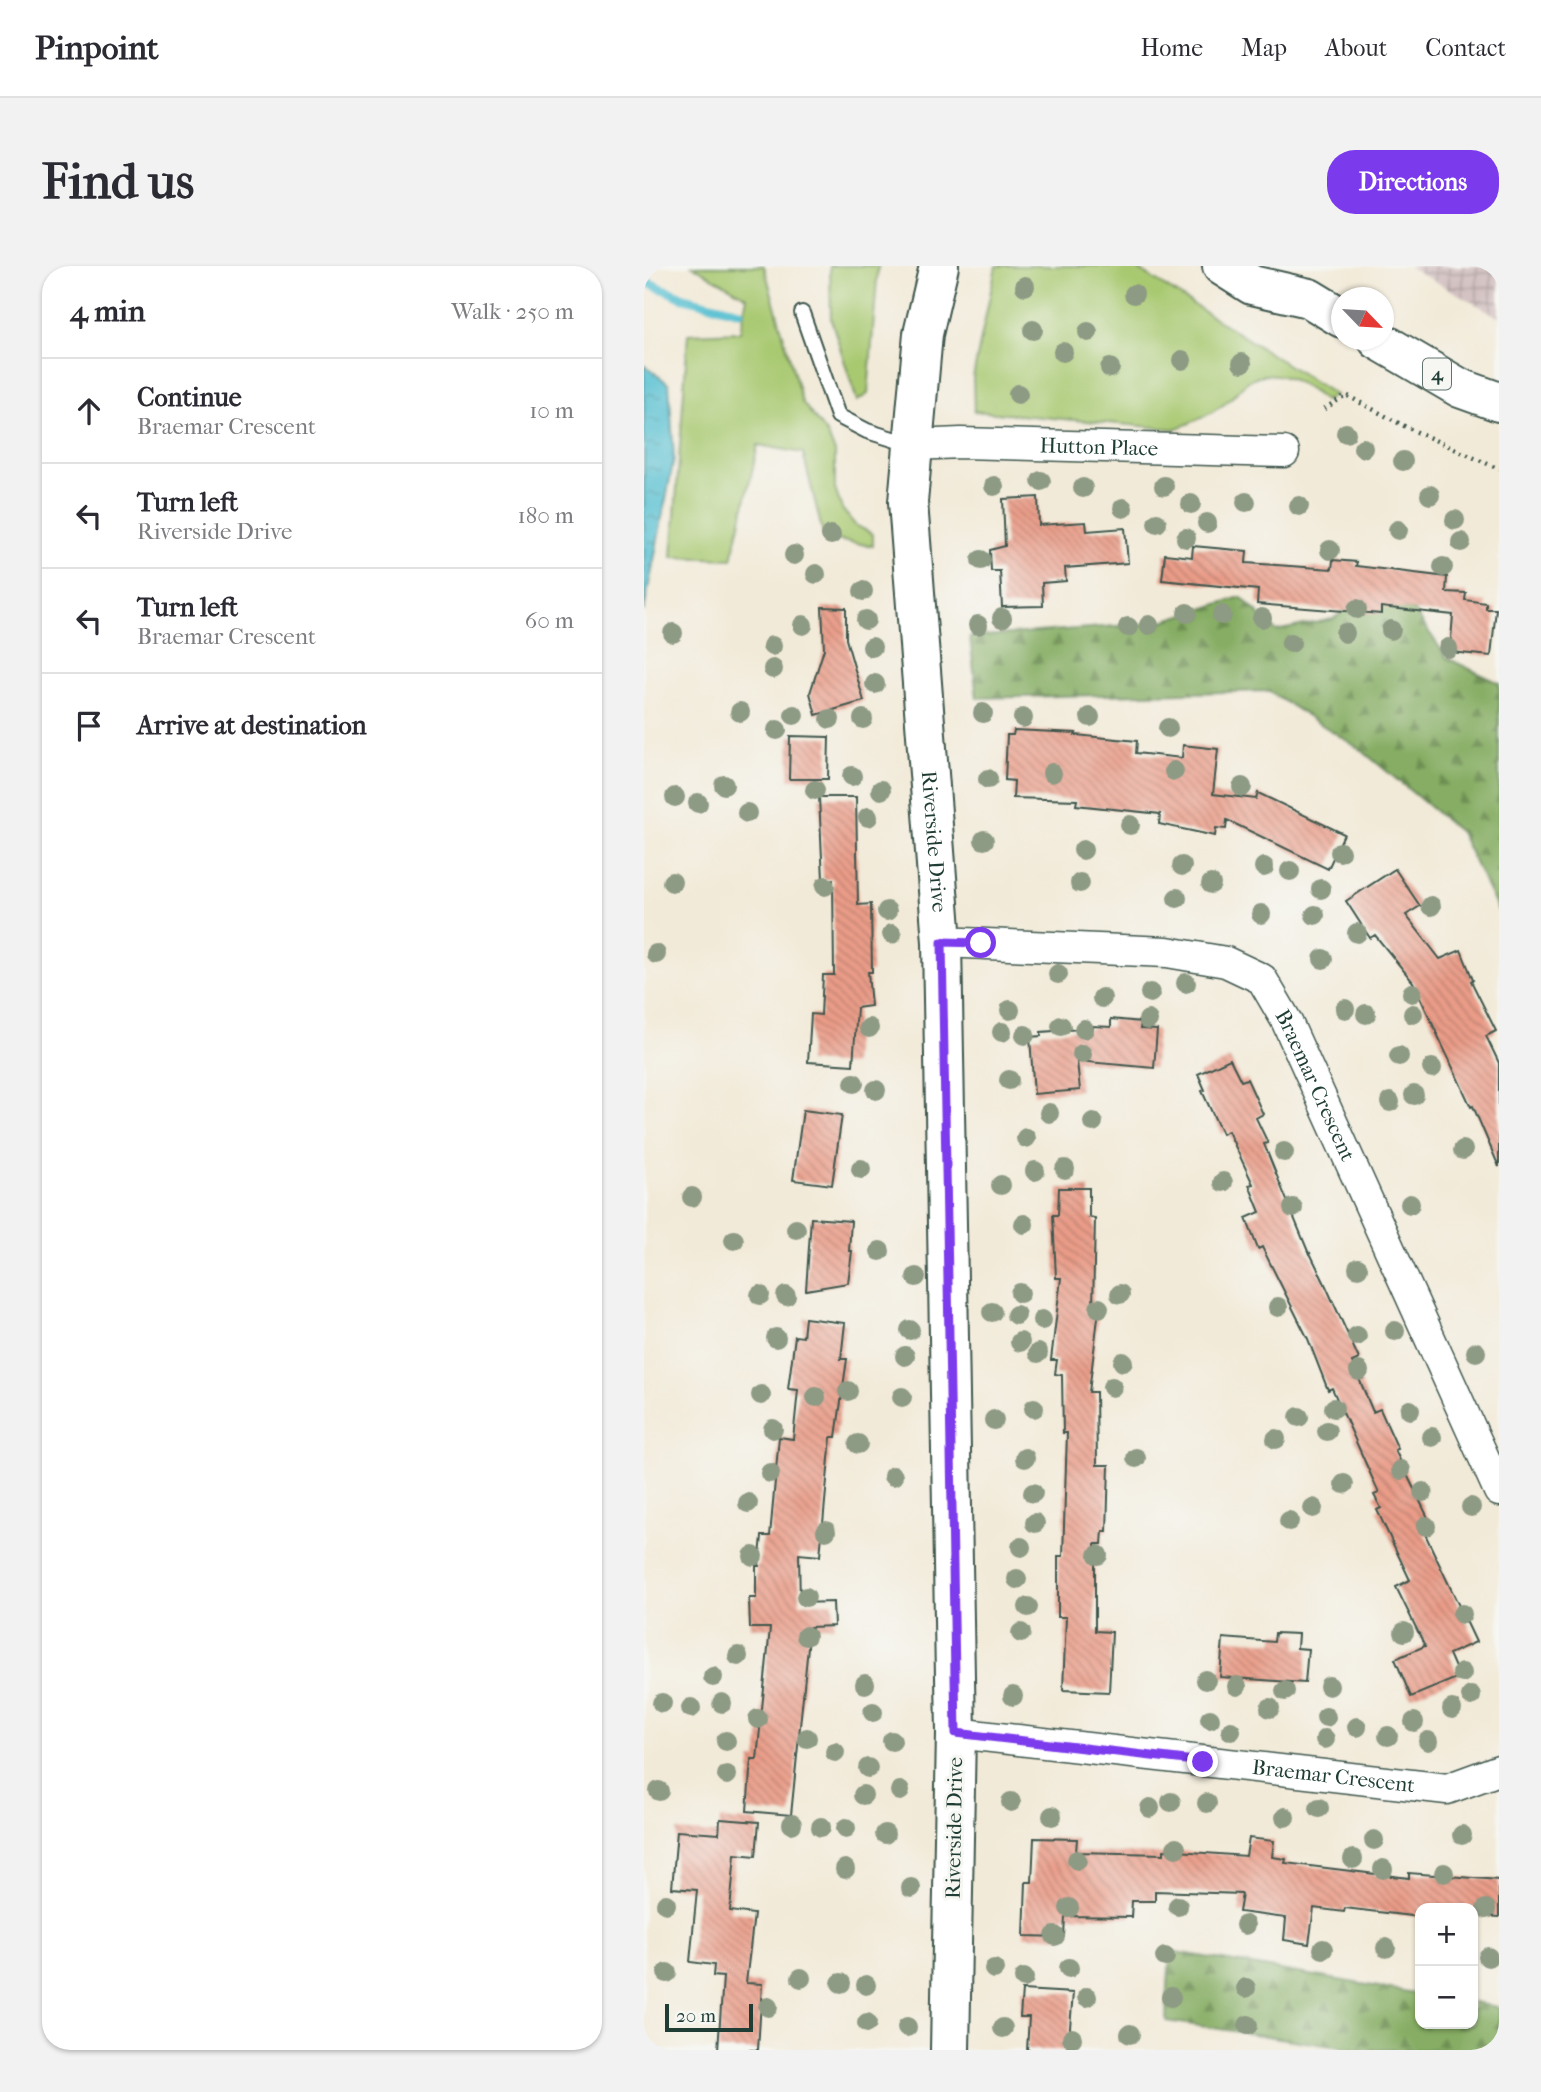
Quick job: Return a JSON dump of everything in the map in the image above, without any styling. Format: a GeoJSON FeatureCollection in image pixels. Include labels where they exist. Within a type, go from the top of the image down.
{"type":"FeatureCollection","features":[{"type":"Feature","properties":{"kind":"main road","name":"Riverside Drive"},"geometry":{"type":"LineString","coordinates":[[939,266],[923,334],[908,502],[942,942],[956,1733],[950,2050]]}},
{"type":"Feature","properties":{"kind":"main road"},"geometry":{"type":"LineString","coordinates":[[1222,266],[1252,285],[1309,298],[1331,311]]}},
{"type":"Feature","properties":{"kind":"main road"},"geometry":{"type":"LineString","coordinates":[[1285,266],[1309,298]]}},
{"type":"Feature","properties":{"kind":"main road","name":"4"},"geometry":{"type":"LineString","coordinates":[[1394,349],[1460,388],[1499,402]]}},
{"type":"Feature","properties":{"kind":"street","name":"Hutton Place"},"geometry":{"type":"LineString","coordinates":[[913,445],[961,443],[1284,452]]}},
{"type":"Feature","properties":{"kind":"street","name":"Braemar Crescent"},"geometry":{"type":"LineString","coordinates":[[942,942],[1167,952],[1226,962],[1262,979],[1286,1020],[1499,1491]]}},
{"type":"Feature","properties":{"kind":"street","name":"Braemar Crescent"},"geometry":{"type":"LineString","coordinates":[[956,1733],[1447,1789],[1499,1770]]}},
{"type":"Feature","properties":{"kind":"lane"},"geometry":{"type":"LineString","coordinates":[[802,313],[838,416],[867,431],[913,445]]}},
{"type":"Feature","properties":{"kind":"path"},"geometry":{"type":"LineString","coordinates":[[1324,409],[1346,395],[1408,428],[1499,470]]}},
{"type":"Feature","properties":{"kind":"shaded area"},"geometry":{"type":"Polygon","coordinates":[[[1408,266],[1499,266],[1499,317],[1408,266]]]}},
{"type":"Feature","properties":{"kind":"green space"},"geometry":{"type":"Polygon","coordinates":[[[693,266],[764,266],[802,402],[827,434],[835,452],[835,489],[842,509],[855,525],[873,534],[873,546],[824,538],[803,453],[758,445],[732,559],[672,557],[688,334],[740,332],[747,297],[693,266]]]}},
{"type":"Feature","properties":{"kind":"green space"},"geometry":{"type":"Polygon","coordinates":[[[830,266],[878,266],[868,394],[857,401],[831,319],[830,266]]]}},
{"type":"Feature","properties":{"kind":"green space"},"geometry":{"type":"Polygon","coordinates":[[[996,266],[1133,266],[1335,395],[1325,401],[1288,378],[1278,375],[1257,377],[1247,382],[1217,409],[1174,429],[974,411],[973,377],[996,266]]]}},
{"type":"Feature","properties":{"kind":"green space"},"geometry":{"type":"Polygon","coordinates":[[[1369,592],[1415,612],[1447,658],[1499,683],[1499,912],[1460,832],[1360,749],[1268,691],[977,698],[970,637],[1156,623],[1241,597],[1276,631],[1333,619],[1369,592]]]}},
{"type":"Feature","properties":{"kind":"green space"},"geometry":{"type":"Polygon","coordinates":[[[1170,1951],[1415,1993],[1415,2029],[1478,2029],[1478,2004],[1499,2007],[1499,2050],[1359,2050],[1166,2021],[1170,1951]]]}},
{"type":"Feature","properties":{"kind":"water"},"geometry":{"type":"Polygon","coordinates":[[[644,365],[669,384],[674,458],[644,611],[644,365]]]}},
{"type":"Feature","properties":{"kind":"building"},"geometry":{"type":"Polygon","coordinates":[[[1038,497],[1039,525],[1086,522],[1087,531],[1125,528],[1128,563],[1065,568],[1066,581],[1042,583],[1043,606],[1002,607],[1000,571],[991,571],[990,550],[1005,546],[1003,499],[1038,497]]]}},
{"type":"Feature","properties":{"kind":"building"},"geometry":{"type":"Polygon","coordinates":[[[1193,546],[1247,551],[1246,563],[1332,569],[1333,560],[1357,562],[1356,566],[1447,577],[1446,592],[1466,593],[1465,600],[1486,603],[1486,609],[1496,609],[1491,656],[1450,652],[1453,615],[1381,607],[1381,614],[1257,604],[1258,590],[1162,580],[1165,554],[1192,557],[1193,546]]]}},
{"type":"Feature","properties":{"kind":"building"},"geometry":{"type":"Polygon","coordinates":[[[822,607],[846,608],[846,639],[864,701],[816,715],[810,693],[824,649],[822,607]]]}},
{"type":"Feature","properties":{"kind":"building"},"geometry":{"type":"Polygon","coordinates":[[[1014,730],[1076,733],[1075,735],[1137,741],[1136,753],[1182,758],[1183,745],[1218,749],[1213,794],[1256,799],[1258,793],[1344,834],[1328,869],[1227,820],[1226,829],[1216,828],[1215,836],[1159,824],[1160,814],[1076,805],[1077,800],[1013,798],[1014,781],[1005,780],[1007,735],[1013,735],[1014,730]]]}},
{"type":"Feature","properties":{"kind":"building"},"geometry":{"type":"Polygon","coordinates":[[[790,736],[829,737],[828,779],[789,779],[790,736]]]}},
{"type":"Feature","properties":{"kind":"building"},"geometry":{"type":"Polygon","coordinates":[[[819,797],[856,797],[858,905],[871,904],[872,972],[868,972],[871,1006],[857,1008],[853,1065],[808,1062],[811,1014],[821,1015],[823,975],[834,975],[833,879],[823,879],[819,797]]]}},
{"type":"Feature","properties":{"kind":"building"},"geometry":{"type":"Polygon","coordinates":[[[1395,869],[1420,906],[1406,915],[1440,959],[1461,950],[1473,980],[1471,981],[1496,1031],[1486,1036],[1499,1063],[1499,1167],[1473,1106],[1471,1107],[1413,982],[1375,935],[1370,938],[1346,901],[1395,869]]]}},
{"type":"Feature","properties":{"kind":"building"},"geometry":{"type":"Polygon","coordinates":[[[1111,1019],[1141,1022],[1140,1029],[1157,1030],[1154,1068],[1077,1061],[1080,1090],[1034,1094],[1030,1037],[1041,1036],[1041,1032],[1093,1026],[1111,1027],[1111,1019]]]}},
{"type":"Feature","properties":{"kind":"building"},"geometry":{"type":"Polygon","coordinates":[[[1230,1059],[1241,1081],[1247,1079],[1263,1114],[1256,1118],[1268,1143],[1264,1144],[1309,1254],[1359,1359],[1352,1362],[1373,1412],[1380,1409],[1398,1449],[1395,1450],[1434,1530],[1425,1534],[1476,1642],[1449,1654],[1459,1677],[1411,1697],[1395,1659],[1425,1646],[1396,1587],[1410,1580],[1377,1510],[1381,1508],[1374,1495],[1379,1493],[1332,1388],[1328,1390],[1308,1339],[1262,1247],[1258,1249],[1246,1218],[1260,1212],[1249,1185],[1253,1184],[1228,1131],[1222,1134],[1202,1091],[1205,1090],[1198,1074],[1230,1059]]]}},
{"type":"Feature","properties":{"kind":"building"},"geometry":{"type":"Polygon","coordinates":[[[803,1110],[842,1115],[832,1185],[793,1180],[803,1110]]]}},
{"type":"Feature","properties":{"kind":"building"},"geometry":{"type":"Polygon","coordinates":[[[1059,1188],[1089,1188],[1089,1217],[1095,1218],[1093,1308],[1099,1309],[1089,1392],[1096,1392],[1097,1465],[1109,1465],[1107,1531],[1103,1531],[1102,1544],[1095,1544],[1095,1631],[1112,1632],[1109,1692],[1063,1690],[1066,1617],[1058,1617],[1058,1556],[1063,1556],[1067,1433],[1063,1433],[1062,1375],[1055,1374],[1057,1360],[1051,1360],[1061,1278],[1056,1278],[1053,1215],[1058,1215],[1059,1188]]]}},
{"type":"Feature","properties":{"kind":"building"},"geometry":{"type":"Polygon","coordinates":[[[811,1218],[851,1221],[849,1251],[852,1251],[848,1283],[806,1290],[811,1218]]]}},
{"type":"Feature","properties":{"kind":"building"},"geometry":{"type":"Polygon","coordinates":[[[805,1318],[845,1323],[841,1359],[847,1359],[836,1437],[831,1437],[820,1556],[799,1554],[800,1603],[833,1602],[834,1626],[810,1627],[791,1815],[747,1811],[751,1759],[757,1759],[770,1628],[750,1628],[749,1598],[756,1598],[756,1566],[759,1566],[762,1536],[770,1536],[779,1437],[793,1439],[798,1390],[788,1389],[795,1336],[803,1337],[805,1318]]]}},
{"type":"Feature","properties":{"kind":"building"},"geometry":{"type":"Polygon","coordinates":[[[1275,1633],[1298,1634],[1297,1648],[1308,1649],[1305,1683],[1220,1677],[1223,1638],[1274,1642],[1275,1633]]]}},
{"type":"Feature","properties":{"kind":"building"},"geometry":{"type":"Polygon","coordinates":[[[720,1819],[759,1822],[756,1856],[735,1854],[730,1911],[754,1914],[746,1983],[762,1984],[758,2050],[718,2050],[723,1977],[713,1976],[714,1965],[690,1962],[697,1890],[672,1888],[677,1831],[719,1834],[720,1819]]]}},
{"type":"Feature","properties":{"kind":"building"},"geometry":{"type":"Polygon","coordinates":[[[1034,1838],[1077,1839],[1076,1852],[1164,1854],[1164,1850],[1246,1856],[1249,1838],[1274,1841],[1272,1857],[1286,1859],[1285,1863],[1409,1878],[1409,1873],[1499,1880],[1499,1917],[1478,1915],[1478,1903],[1415,1903],[1415,1916],[1345,1908],[1344,1912],[1314,1908],[1309,1944],[1284,1940],[1286,1918],[1239,1912],[1242,1894],[1155,1891],[1155,1901],[1132,1901],[1131,1917],[1065,1916],[1064,1937],[1024,1936],[1026,1882],[1032,1882],[1034,1838]]]}},
{"type":"Feature","properties":{"kind":"building"},"geometry":{"type":"Polygon","coordinates":[[[1022,1990],[1073,1993],[1068,2050],[1027,2050],[1029,2017],[1020,2017],[1022,1990]]]}},
{"type":"Feature","properties":{"kind":"waterway"},"geometry":{"type":"LineString","coordinates":[[644,281],[684,298],[740,312]]}},
{"type":"Feature","properties":{"kind":"route"},"geometry":{"type":"LineString","coordinates":[[981,943],[942,942],[956,1733],[1203,1762]]}}]}
